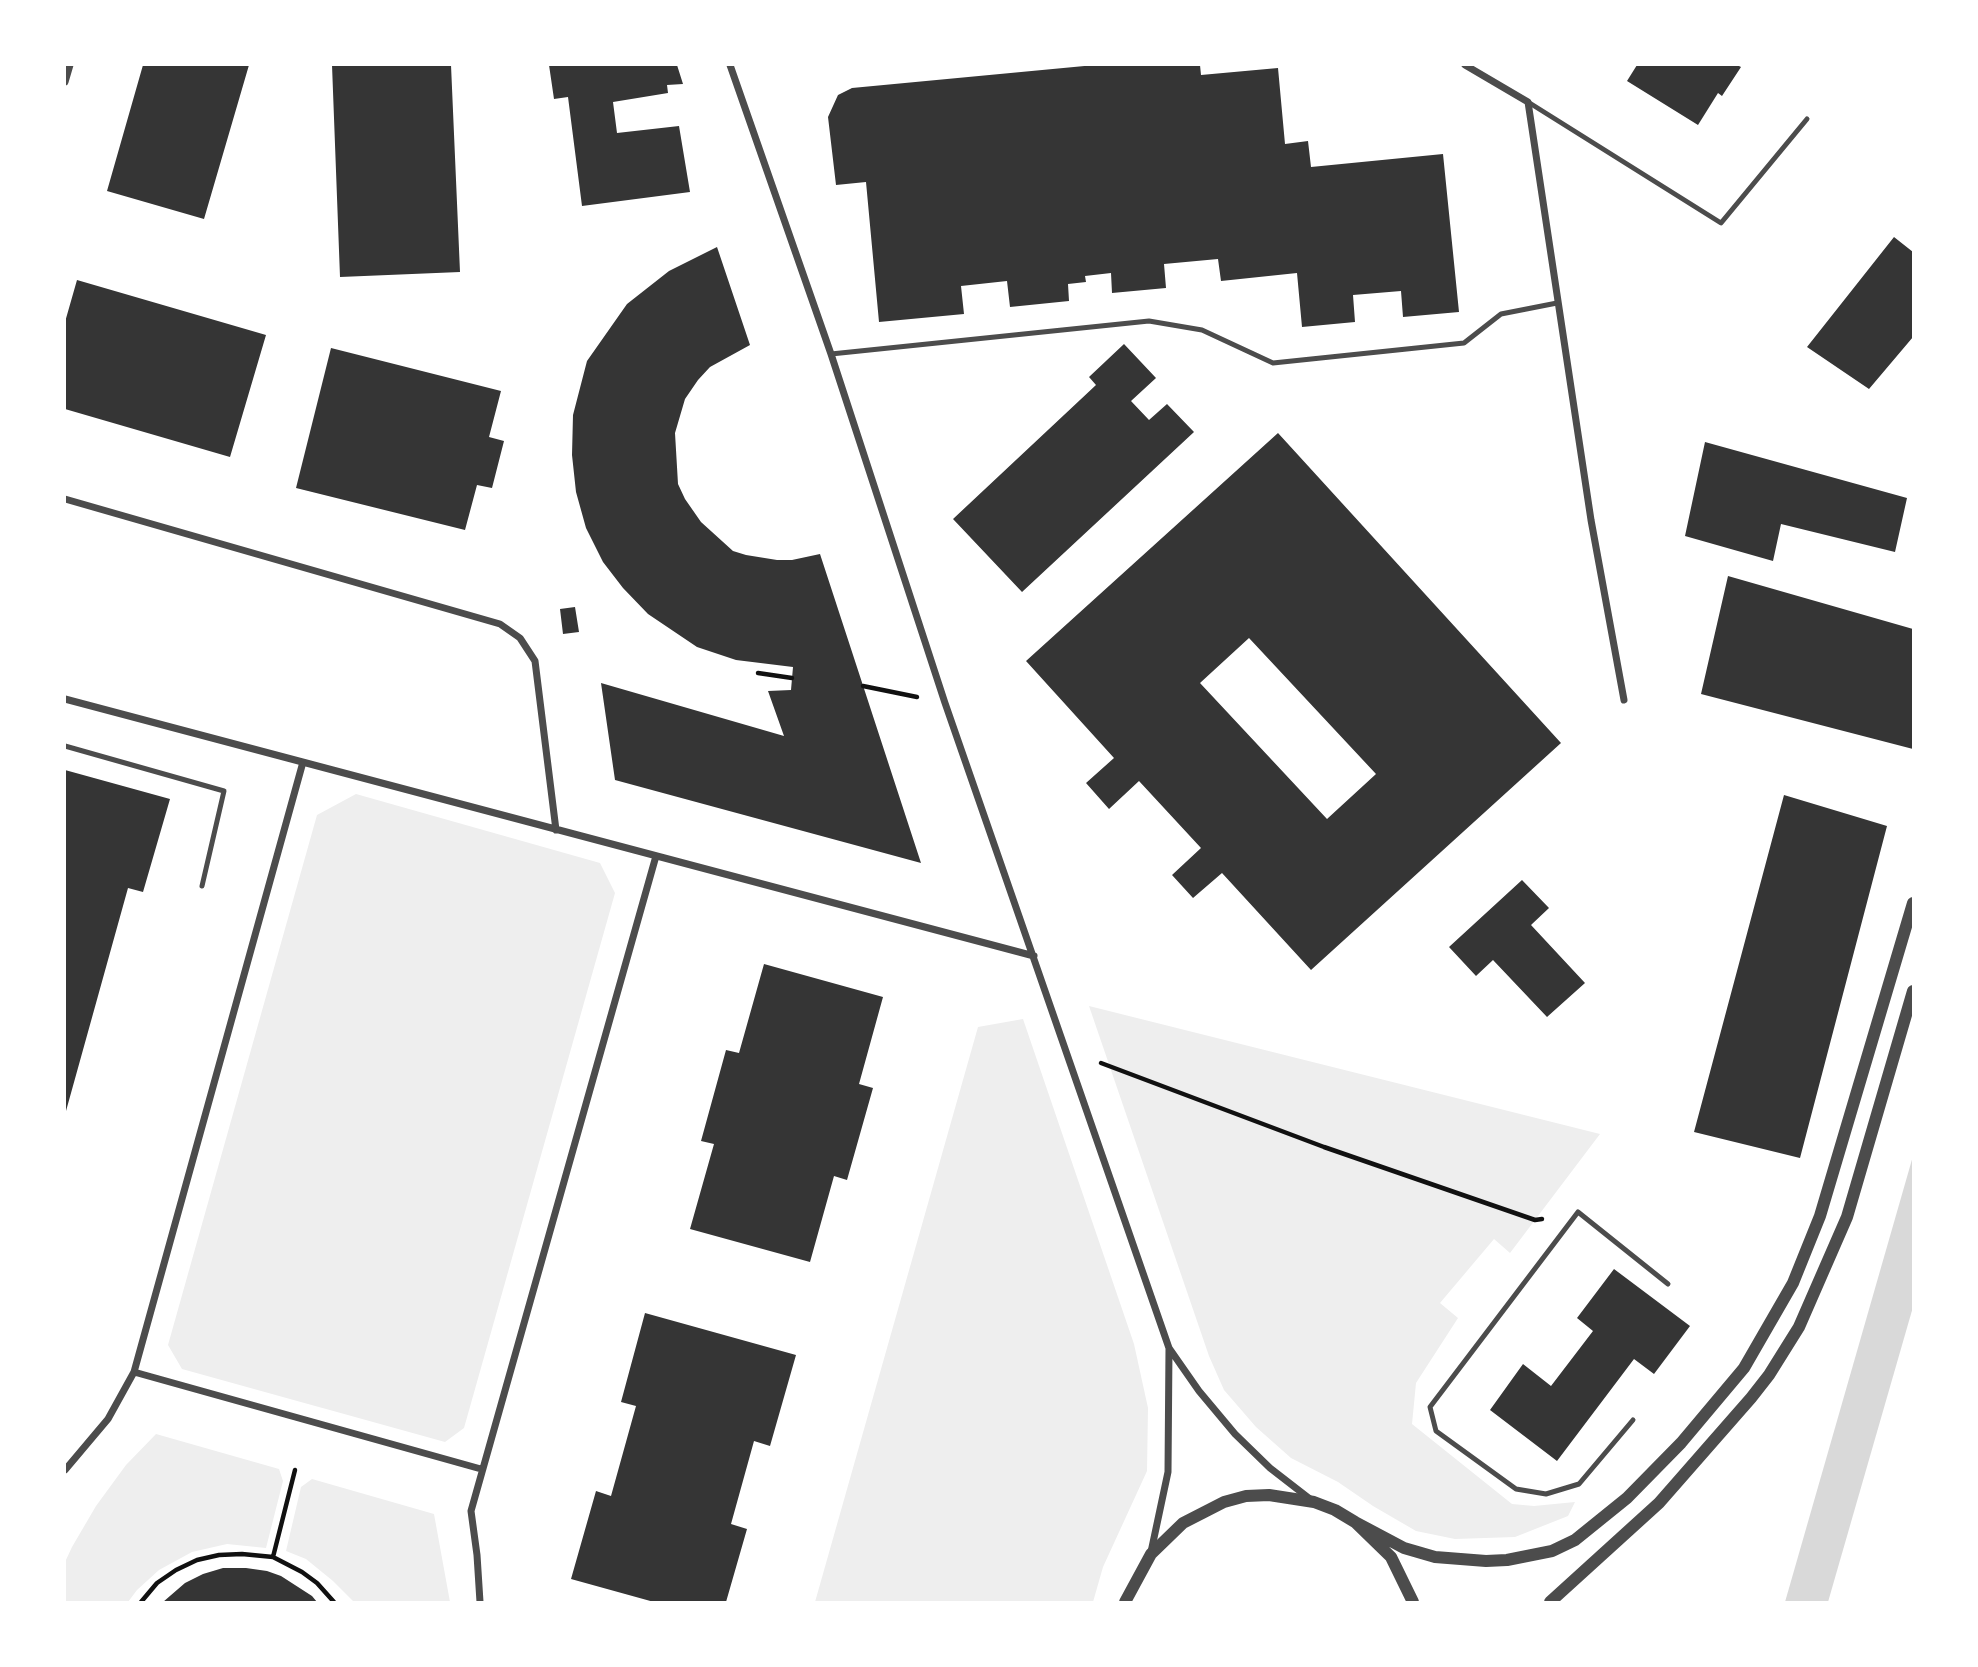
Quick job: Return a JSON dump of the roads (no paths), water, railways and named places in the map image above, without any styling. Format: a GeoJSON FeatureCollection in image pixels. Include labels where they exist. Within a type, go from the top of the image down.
{"type":"FeatureCollection","features":[{"type":"Feature","properties":{"kind":"street"},"geometry":{"type":"LineString","coordinates":[[65,82],[70,65]]}},
{"type":"Feature","properties":{"kind":"street"},"geometry":{"type":"LineString","coordinates":[[730,65],[831,354],[945,702],[1169,1348],[1199,1391],[1235,1434],[1270,1468],[1314,1502]]}},
{"type":"Feature","properties":{"kind":"street"},"geometry":{"type":"LineString","coordinates":[[1465,65],[1528,102],[1591,520],[1624,700]]}},
{"type":"Feature","properties":{"kind":"street"},"geometry":{"type":"LineString","coordinates":[[65,499],[500,624],[520,638],[535,661],[556,830]]}},
{"type":"Feature","properties":{"kind":"street"},"geometry":{"type":"LineString","coordinates":[[65,698],[1034,956]]}},
{"type":"Feature","properties":{"kind":"street"},"geometry":{"type":"LineString","coordinates":[[65,1470],[108,1419],[134,1372],[303,762]]}},
{"type":"Feature","properties":{"kind":"street"},"geometry":{"type":"LineString","coordinates":[[480,1602],[471,1511],[656,856]]}},
{"type":"Feature","properties":{"kind":"street"},"geometry":{"type":"LineString","coordinates":[[1151,1554],[1183,1523],[1224,1502],[1245,1496],[1269,1495],[1314,1502],[1335,1510],[1404,1548],[1435,1557],[1507,1560],[1552,1550],[1575,1539],[1627,1498],[1681,1443],[1744,1368],[1793,1283],[1820,1216],[1913,903]]}},
{"type":"Feature","properties":{"kind":"street"},"geometry":{"type":"LineString","coordinates":[[1550,1602],[1668,1493],[1757,1391],[1799,1327],[1847,1217],[1913,991]]}},
{"type":"Feature","properties":{"kind":"street"},"geometry":{"type":"LineString","coordinates":[[1125,1602],[1151,1554],[1168,1472],[1169,1348]]}},
{"type":"Feature","properties":{"kind":"street"},"geometry":{"type":"LineString","coordinates":[[134,1372],[481,1469]]}},
{"type":"Feature","properties":{"kind":"street"},"geometry":{"type":"LineString","coordinates":[[1355,1522],[1391,1557],[1413,1602]]}},
{"type":"Feature","properties":{"kind":"lane"},"geometry":{"type":"LineString","coordinates":[[1528,102],[1721,223],[1807,119]]}},
{"type":"Feature","properties":{"kind":"lane"},"geometry":{"type":"LineString","coordinates":[[831,354],[1149,321],[1202,330],[1273,363],[1464,343],[1501,314],[1557,303]]}},
{"type":"Feature","properties":{"kind":"lane"},"geometry":{"type":"LineString","coordinates":[[65,746],[224,791],[202,886]]}},
{"type":"Feature","properties":{"kind":"lane"},"geometry":{"type":"LineString","coordinates":[[1633,1420],[1579,1484],[1546,1494],[1516,1489],[1436,1431],[1430,1407],[1578,1212],[1668,1284]]}}]}
